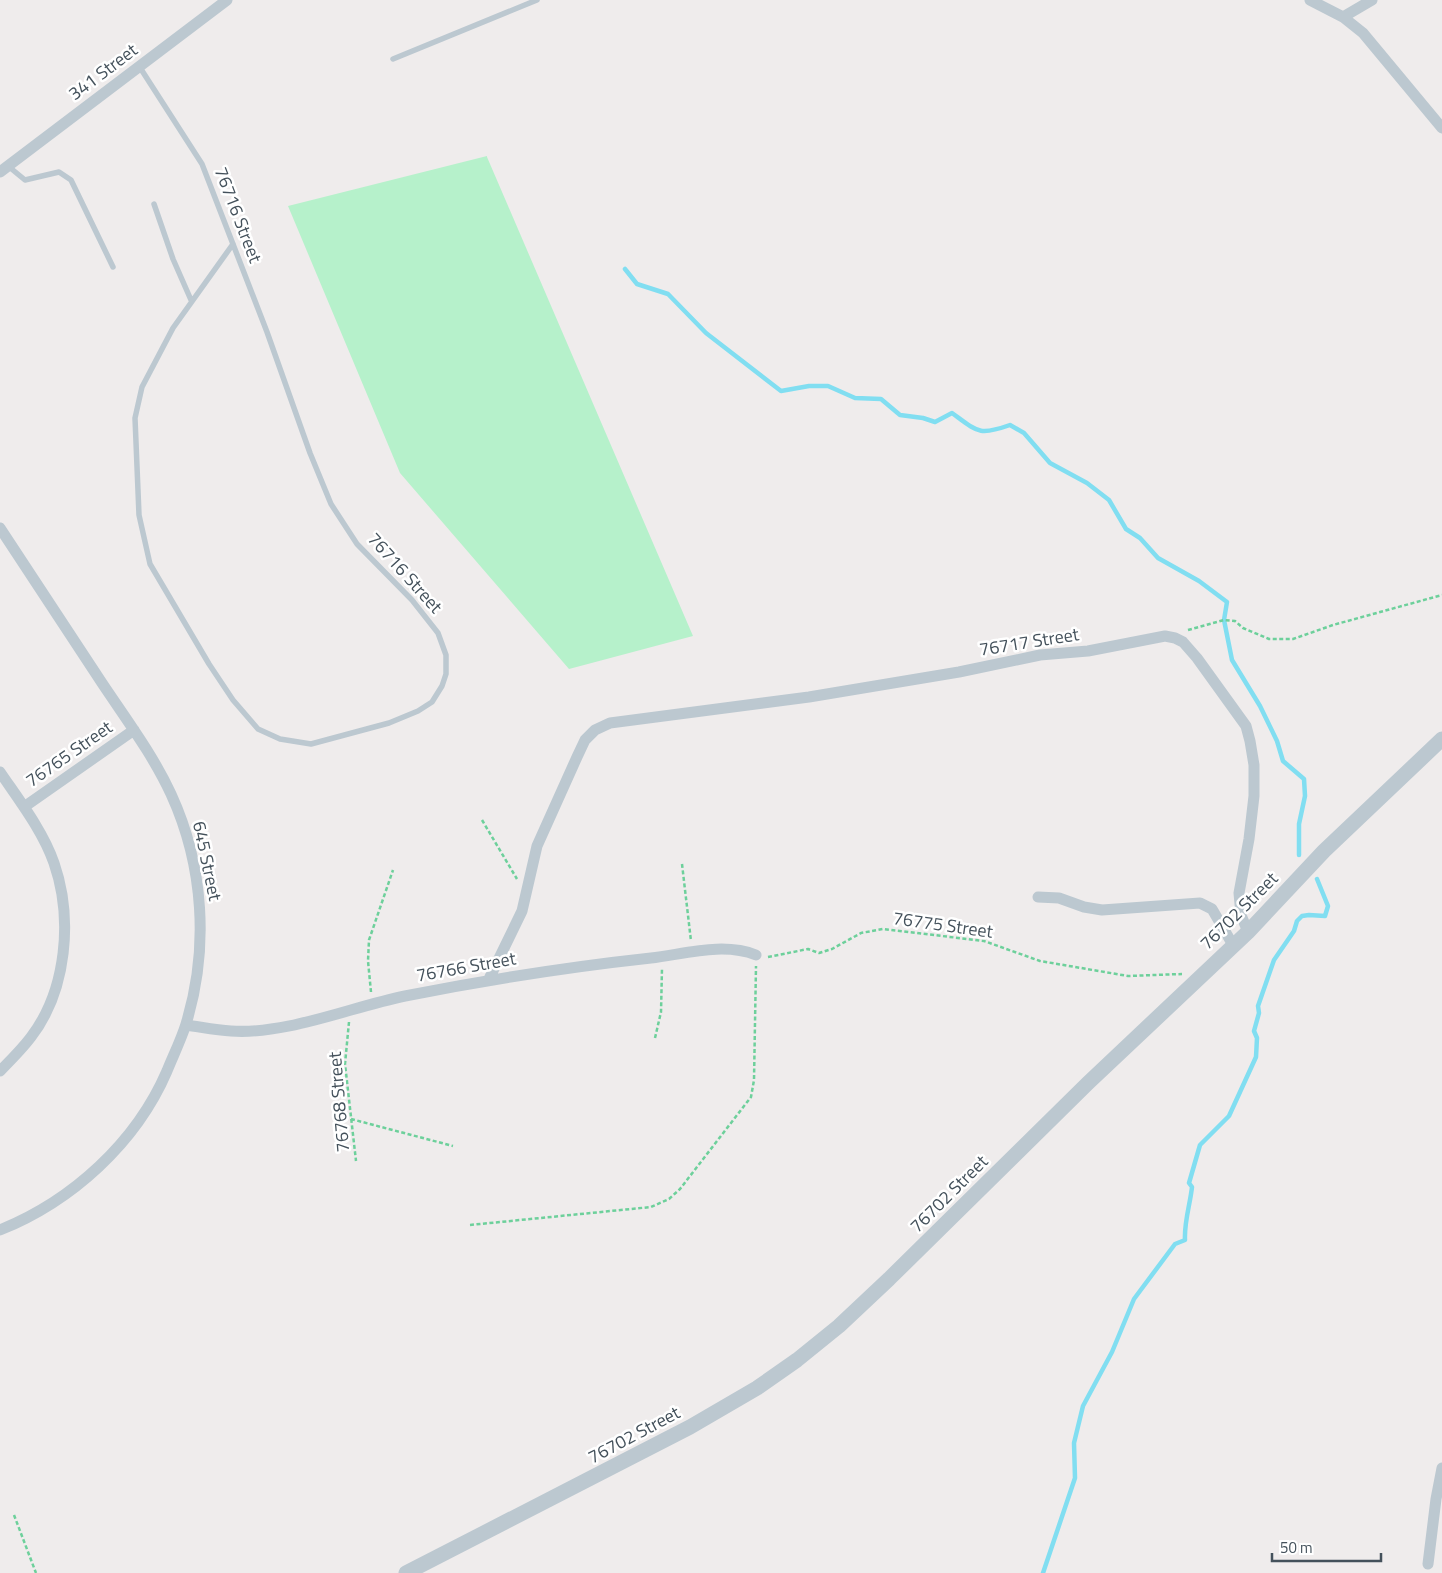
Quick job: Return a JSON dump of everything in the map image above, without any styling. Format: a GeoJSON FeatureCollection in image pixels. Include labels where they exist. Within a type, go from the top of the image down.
{"type":"FeatureCollection","features":[{"type":"Feature","properties":{"kind":"street","name":"341 Street"},"geometry":{"type":"LineString","coordinates":[[4,169],[227,0]]}},
{"type":"Feature","properties":{"kind":"street"},"geometry":{"type":"LineString","coordinates":[[1310,0],[1343,17],[1363,32],[1442,128]]}},
{"type":"Feature","properties":{"kind":"street"},"geometry":{"type":"LineString","coordinates":[[1343,17],[1372,0]]}},
{"type":"Feature","properties":{"kind":"street","name":"645 Street"},"geometry":{"type":"LineString","coordinates":[[0,528],[134,730],[171,794],[185,830],[197,880],[201,921],[199,953],[186,1024],[160,1087],[138,1122],[113,1153],[85,1179],[57,1200],[0,1230]]}},
{"type":"Feature","properties":{"kind":"street"},"geometry":{"type":"LineString","coordinates":[[1165,636],[1183,642],[1197,658],[1246,726],[1254,765],[1254,796],[1239,893],[1241,915],[1248,932]]}},
{"type":"Feature","properties":{"kind":"street","name":"76717 Street"},"geometry":{"type":"LineString","coordinates":[[526,896],[537,846],[585,740],[595,730],[610,723],[809,697],[959,672],[1040,655],[1120,646],[1165,636]]}},
{"type":"Feature","properties":{"kind":"street","name":"76765 Street"},"geometry":{"type":"LineString","coordinates":[[24,807],[134,730]]}},
{"type":"Feature","properties":{"kind":"street","name":"76702 Street"},"geometry":{"type":"LineString","coordinates":[[406,1573],[690,1427],[757,1388],[797,1360],[839,1326],[890,1279],[1088,1083],[1248,932],[1324,851],[1442,739]]}},
{"type":"Feature","properties":{"kind":"street"},"geometry":{"type":"LineString","coordinates":[[0,772],[24,807],[54,863],[61,890],[66,935],[60,973],[50,1002],[32,1036],[0,1071]]}},
{"type":"Feature","properties":{"kind":"street"},"geometry":{"type":"LineString","coordinates":[[489,979],[513,931],[526,896]]}},
{"type":"Feature","properties":{"kind":"street"},"geometry":{"type":"LineString","coordinates":[[1038,897],[1059,898],[1084,907],[1102,910],[1200,903],[1212,909],[1233,945]]}},
{"type":"Feature","properties":{"kind":"street","name":"76766 Street"},"geometry":{"type":"LineString","coordinates":[[186,1024],[232,1031],[274,1028],[350,1011],[372,1003],[489,979],[692,952],[731,949],[756,955]]}},
{"type":"Feature","properties":{"kind":"street"},"geometry":{"type":"LineString","coordinates":[[1428,1564],[1442,1468]]}},
{"type":"Feature","properties":{"kind":"lane"},"geometry":{"type":"LineString","coordinates":[[393,59],[537,0]]}},
{"type":"Feature","properties":{"kind":"lane","name":"76716 Street"},"geometry":{"type":"LineString","coordinates":[[139,66],[202,164],[233,244],[310,453],[331,504],[357,544],[412,600],[438,633],[446,655],[446,674],[442,686],[432,702],[418,711],[389,723],[311,744],[280,739],[258,729],[233,700],[209,664],[150,564],[139,515],[135,418],[142,388],[173,328],[191,300],[233,244]]}},
{"type":"Feature","properties":{"kind":"lane"},"geometry":{"type":"LineString","coordinates":[[4,169],[25,180],[59,172],[71,180],[113,267]]}},
{"type":"Feature","properties":{"kind":"lane"},"geometry":{"type":"LineString","coordinates":[[154,204],[173,259],[191,300]]}},
{"type":"Feature","properties":{"kind":"path"},"geometry":{"type":"LineString","coordinates":[[1165,636],[1224,620],[1235,621],[1243,628],[1269,639],[1293,639],[1333,625],[1442,594]]}},
{"type":"Feature","properties":{"kind":"path"},"geometry":{"type":"LineString","coordinates":[[482,820],[526,896]]}},
{"type":"Feature","properties":{"kind":"path"},"geometry":{"type":"LineString","coordinates":[[682,864],[692,952]]}},
{"type":"Feature","properties":{"kind":"path"},"geometry":{"type":"LineString","coordinates":[[372,1003],[368,961],[369,940],[393,870]]}},
{"type":"Feature","properties":{"kind":"path","name":"76775 Street"},"geometry":{"type":"LineString","coordinates":[[756,955],[767,958],[780,957],[808,949],[819,953],[832,949],[861,933],[883,929],[984,941],[1040,961],[1128,976],[1184,973]]}},
{"type":"Feature","properties":{"kind":"path"},"geometry":{"type":"LineString","coordinates":[[470,1225],[651,1207],[669,1198],[680,1189],[751,1097],[754,1080],[756,955]]}},
{"type":"Feature","properties":{"kind":"path"},"geometry":{"type":"LineString","coordinates":[[655,1038],[661,1012],[662,956]]}},
{"type":"Feature","properties":{"kind":"path","name":"76768 Street"},"geometry":{"type":"LineString","coordinates":[[350,1011],[345,1064],[356,1161]]}},
{"type":"Feature","properties":{"kind":"path"},"geometry":{"type":"LineString","coordinates":[[351,1119],[452,1146]]}},
{"type":"Feature","properties":{"kind":"path"},"geometry":{"type":"LineString","coordinates":[[14,1515],[36,1573]]}},
{"type":"Feature","properties":{"kind":"green space"},"geometry":{"type":"Polygon","coordinates":[[[487,156],[693,636],[569,669],[400,473],[288,206],[487,156]]]}},
{"type":"Feature","properties":{"kind":"waterway"},"geometry":{"type":"LineString","coordinates":[[625,269],[637,284],[668,294],[706,333],[781,391],[809,386],[828,386],[855,398],[881,399],[900,415],[923,418],[935,422],[952,413],[974,428],[985,431],[1010,425],[1024,433],[1050,463],[1087,483],[1109,500],[1126,529],[1140,538],[1158,558],[1199,581],[1227,602],[1224,620],[1232,660],[1260,706],[1277,741],[1283,761],[1304,779],[1305,796],[1299,824],[1299,855]]}},
{"type":"Feature","properties":{"kind":"waterway"},"geometry":{"type":"LineString","coordinates":[[1043,1573],[1075,1478],[1074,1443],[1083,1406],[1112,1352],[1134,1299],[1175,1244],[1185,1240],[1186,1220],[1192,1187],[1189,1183],[1200,1145],[1229,1116],[1256,1057],[1257,1038],[1254,1031],[1259,1013],[1258,1006],[1274,960],[1294,931],[1297,921],[1302,916],[1325,916],[1328,906],[1317,879]]}}]}
